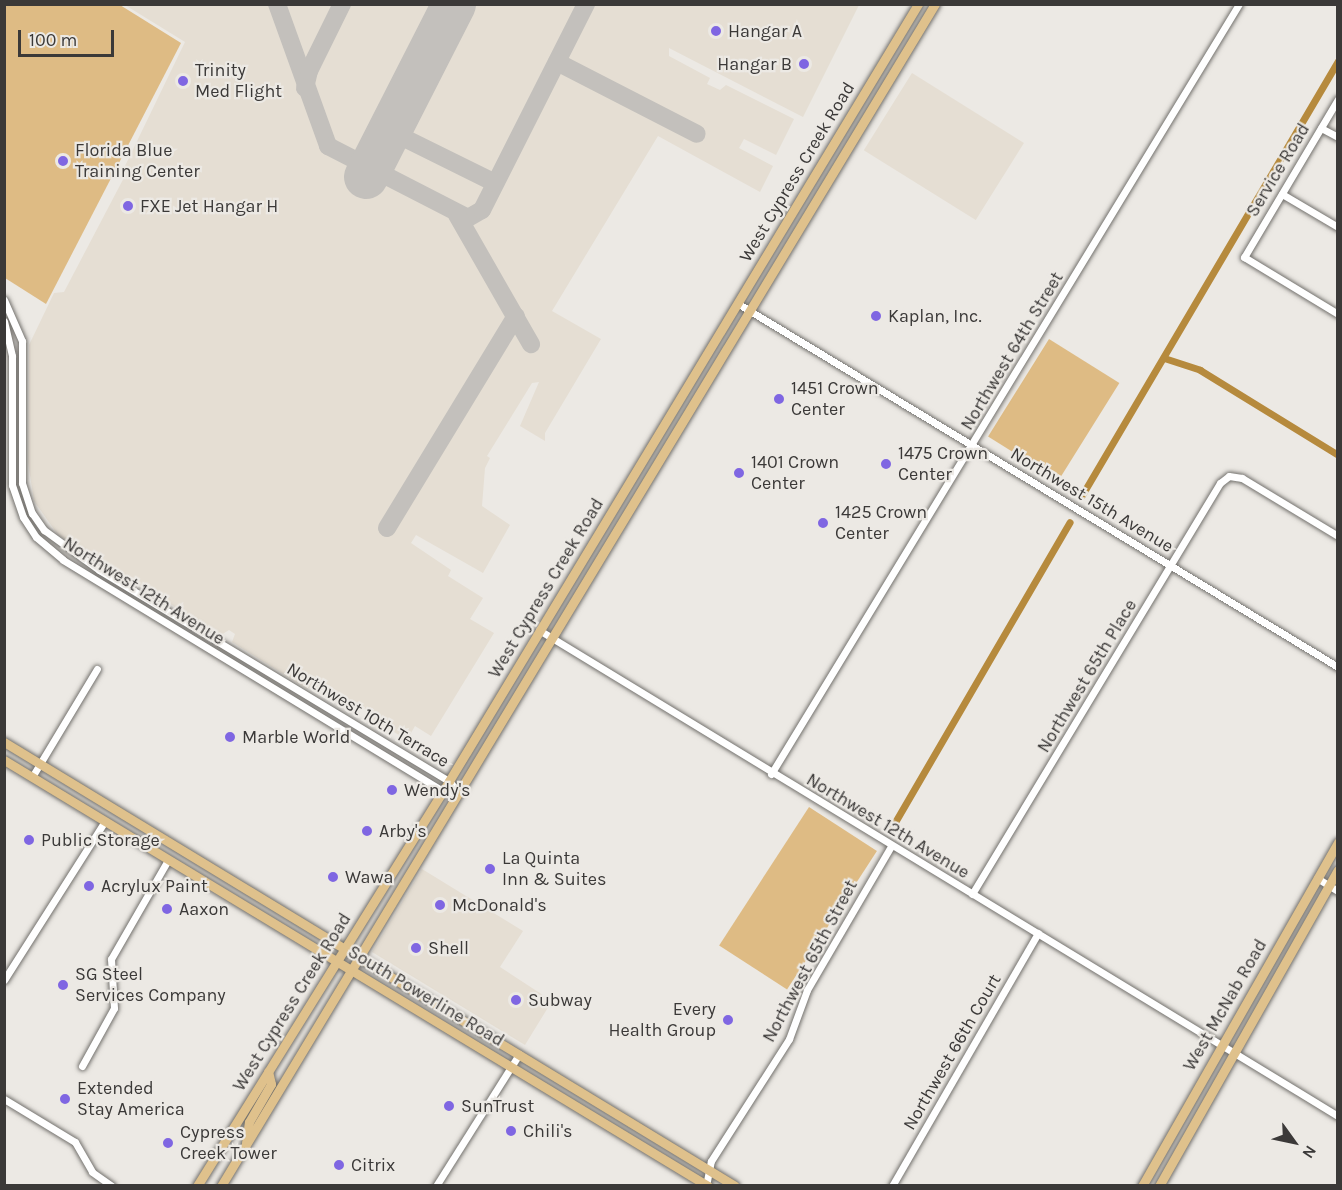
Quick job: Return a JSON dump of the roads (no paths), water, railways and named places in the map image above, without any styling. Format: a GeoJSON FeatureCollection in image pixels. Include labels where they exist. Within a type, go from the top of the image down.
{"type":"FeatureCollection","features":[{"type":"Feature","properties":{"kind":"main road","name":"West Cypress Creek Road"},"geometry":{"type":"LineString","coordinates":[[197,1185],[449,782],[918,4]]}},
{"type":"Feature","properties":{"kind":"main road","name":"West Cypress Creek Road"},"geometry":{"type":"LineString","coordinates":[[222,1185],[935,4]]}},
{"type":"Feature","properties":{"kind":"main road"},"geometry":{"type":"LineString","coordinates":[[676,404],[680,416],[677,431]]}},
{"type":"Feature","properties":{"kind":"main road","name":"South Powerline Road"},"geometry":{"type":"LineString","coordinates":[[4,742],[735,1185]]}},
{"type":"Feature","properties":{"kind":"main road","name":"South Powerline Road"},"geometry":{"type":"LineString","coordinates":[[4,760],[707,1185]]}},
{"type":"Feature","properties":{"kind":"main road"},"geometry":{"type":"LineString","coordinates":[[100,800],[105,821],[127,816]]}},
{"type":"Feature","properties":{"kind":"main road","name":"West McNab Road"},"geometry":{"type":"LineString","coordinates":[[1142,1185],[1338,842]]}},
{"type":"Feature","properties":{"kind":"main road"},"geometry":{"type":"LineString","coordinates":[[187,872],[215,870]]}},
{"type":"Feature","properties":{"kind":"main road","name":"West McNab Road"},"geometry":{"type":"LineString","coordinates":[[1159,1185],[1338,870]]}},
{"type":"Feature","properties":{"kind":"main road"},"geometry":{"type":"LineString","coordinates":[[246,1146],[249,1122],[272,1084],[268,1071]]}},
{"type":"Feature","properties":{"kind":"street","name":"Northwest 64th Street"},"geometry":{"type":"LineString","coordinates":[[771,774],[1239,4]]}},
{"type":"Feature","properties":{"kind":"street","name":"Service Road"},"geometry":{"type":"LineString","coordinates":[[1338,99],[1244,257],[1338,314]]}},
{"type":"Feature","properties":{"kind":"street"},"geometry":{"type":"LineString","coordinates":[[1321,128],[1338,137]]}},
{"type":"Feature","properties":{"kind":"street"},"geometry":{"type":"LineString","coordinates":[[1282,194],[1338,227]]}},
{"type":"Feature","properties":{"kind":"street","name":"Northwest 12th Avenue"},"geometry":{"type":"LineString","coordinates":[[4,300],[22,341],[22,483],[32,513],[52,538],[99,570],[261,668]]}},
{"type":"Feature","properties":{"kind":"street","name":"Northwest 15th Avenue"},"geometry":{"type":"LineString","coordinates":[[737,303],[1338,667]]}},
{"type":"Feature","properties":{"kind":"street","name":"Northwest 12th Avenue"},"geometry":{"type":"LineString","coordinates":[[4,321],[12,356],[12,485],[23,517],[53,553],[277,689]]}},
{"type":"Feature","properties":{"kind":"street"},"geometry":{"type":"LineString","coordinates":[[12,403],[22,404]]}},
{"type":"Feature","properties":{"kind":"street","name":"Northwest 65th Place"},"geometry":{"type":"LineString","coordinates":[[972,894],[1220,483],[1229,476],[1242,478],[1338,536]]}},
{"type":"Feature","properties":{"kind":"street"},"geometry":{"type":"LineString","coordinates":[[94,579],[99,570]]}},
{"type":"Feature","properties":{"kind":"street","name":"Northwest 12th Avenue"},"geometry":{"type":"LineString","coordinates":[[539,630],[771,774],[1338,1116]]}},
{"type":"Feature","properties":{"kind":"street","name":"Northwest 10th Terrace"},"geometry":{"type":"LineString","coordinates":[[261,668],[449,782],[459,793]]}},
{"type":"Feature","properties":{"kind":"street"},"geometry":{"type":"LineString","coordinates":[[32,777],[97,669]]}},
{"type":"Feature","properties":{"kind":"street","name":"Northwest 10th Terrace"},"geometry":{"type":"LineString","coordinates":[[277,689],[443,791],[459,793]]}},
{"type":"Feature","properties":{"kind":"street"},"geometry":{"type":"LineString","coordinates":[[307,708],[312,699]]}},
{"type":"Feature","properties":{"kind":"street"},"geometry":{"type":"LineString","coordinates":[[4,980],[105,821]]}},
{"type":"Feature","properties":{"kind":"street","name":"Northwest 65th Street"},"geometry":{"type":"LineString","coordinates":[[707,1185],[709,1170],[762,1076],[789,1038],[807,990],[891,846]]}},
{"type":"Feature","properties":{"kind":"street"},"geometry":{"type":"LineString","coordinates":[[82,1066],[114,1008],[111,959],[168,860]]}},
{"type":"Feature","properties":{"kind":"street"},"geometry":{"type":"LineString","coordinates":[[1317,878],[1338,891]]}},
{"type":"Feature","properties":{"kind":"street","name":"Northwest 66th Court"},"geometry":{"type":"LineString","coordinates":[[892,1185],[1038,933]]}},
{"type":"Feature","properties":{"kind":"street"},"geometry":{"type":"LineString","coordinates":[[436,1185],[519,1054]]}},
{"type":"Feature","properties":{"kind":"street"},"geometry":{"type":"LineString","coordinates":[[4,1099],[75,1142],[92,1172],[112,1185]]}},
{"type":"Feature","properties":{"kind":"waterway"},"geometry":{"type":"LineString","coordinates":[[1082,495],[1338,61]]}},
{"type":"Feature","properties":{"kind":"waterway"},"geometry":{"type":"LineString","coordinates":[[1164,358],[1200,370],[1338,455]]}},
{"type":"Feature","properties":{"kind":"waterway"},"geometry":{"type":"LineString","coordinates":[[891,829],[1070,522]]}},
{"type":"Feature","properties":{"kind":"place","name":"Hangar A"},"geometry":{"type":"Point","coordinates":[716,31]}},
{"type":"Feature","properties":{"kind":"place","name":"Hangar B"},"geometry":{"type":"Point","coordinates":[804,64]}},
{"type":"Feature","properties":{"kind":"place","name":"Trinity Med Flight"},"geometry":{"type":"Point","coordinates":[183,81]}},
{"type":"Feature","properties":{"kind":"place","name":"Florida Blue Training Center"},"geometry":{"type":"Point","coordinates":[63,161]}},
{"type":"Feature","properties":{"kind":"place","name":"FXE Jet Hangar H"},"geometry":{"type":"Point","coordinates":[128,206]}},
{"type":"Feature","properties":{"kind":"place","name":"Kaplan, Inc."},"geometry":{"type":"Point","coordinates":[876,316]}},
{"type":"Feature","properties":{"kind":"place","name":"1451 Crown Center"},"geometry":{"type":"Point","coordinates":[779,399]}},
{"type":"Feature","properties":{"kind":"place","name":"1475 Crown Center"},"geometry":{"type":"Point","coordinates":[886,464]}},
{"type":"Feature","properties":{"kind":"place","name":"1401 Crown Center"},"geometry":{"type":"Point","coordinates":[739,473]}},
{"type":"Feature","properties":{"kind":"place","name":"1425 Crown Center"},"geometry":{"type":"Point","coordinates":[823,523]}},
{"type":"Feature","properties":{"kind":"place","name":"Marble World"},"geometry":{"type":"Point","coordinates":[230,737]}},
{"type":"Feature","properties":{"kind":"place","name":"Wendy's"},"geometry":{"type":"Point","coordinates":[392,790]}},
{"type":"Feature","properties":{"kind":"place","name":"Arby's"},"geometry":{"type":"Point","coordinates":[367,831]}},
{"type":"Feature","properties":{"kind":"place","name":"Public Storage"},"geometry":{"type":"Point","coordinates":[29,840]}},
{"type":"Feature","properties":{"kind":"place","name":"La Quinta Inn & Suites"},"geometry":{"type":"Point","coordinates":[490,869]}},
{"type":"Feature","properties":{"kind":"place","name":"Wawa"},"geometry":{"type":"Point","coordinates":[333,877]}},
{"type":"Feature","properties":{"kind":"place","name":"Acrylux Paint"},"geometry":{"type":"Point","coordinates":[89,886]}},
{"type":"Feature","properties":{"kind":"place","name":"McDonald's"},"geometry":{"type":"Point","coordinates":[440,905]}},
{"type":"Feature","properties":{"kind":"place","name":"Aaxon"},"geometry":{"type":"Point","coordinates":[167,909]}},
{"type":"Feature","properties":{"kind":"place","name":"Shell"},"geometry":{"type":"Point","coordinates":[416,948]}},
{"type":"Feature","properties":{"kind":"place","name":"SG Steel Services Company"},"geometry":{"type":"Point","coordinates":[63,985]}},
{"type":"Feature","properties":{"kind":"place","name":"Subway"},"geometry":{"type":"Point","coordinates":[516,1000]}},
{"type":"Feature","properties":{"kind":"place","name":"Every Health Group"},"geometry":{"type":"Point","coordinates":[728,1020]}},
{"type":"Feature","properties":{"kind":"place","name":"Extended Stay America"},"geometry":{"type":"Point","coordinates":[65,1099]}},
{"type":"Feature","properties":{"kind":"place","name":"SunTrust"},"geometry":{"type":"Point","coordinates":[449,1106]}},
{"type":"Feature","properties":{"kind":"place","name":"Chili's"},"geometry":{"type":"Point","coordinates":[511,1131]}},
{"type":"Feature","properties":{"kind":"place","name":"Cypress Creek Tower"},"geometry":{"type":"Point","coordinates":[168,1143]}},
{"type":"Feature","properties":{"kind":"place","name":"Citrix"},"geometry":{"type":"Point","coordinates":[339,1165]}}]}
